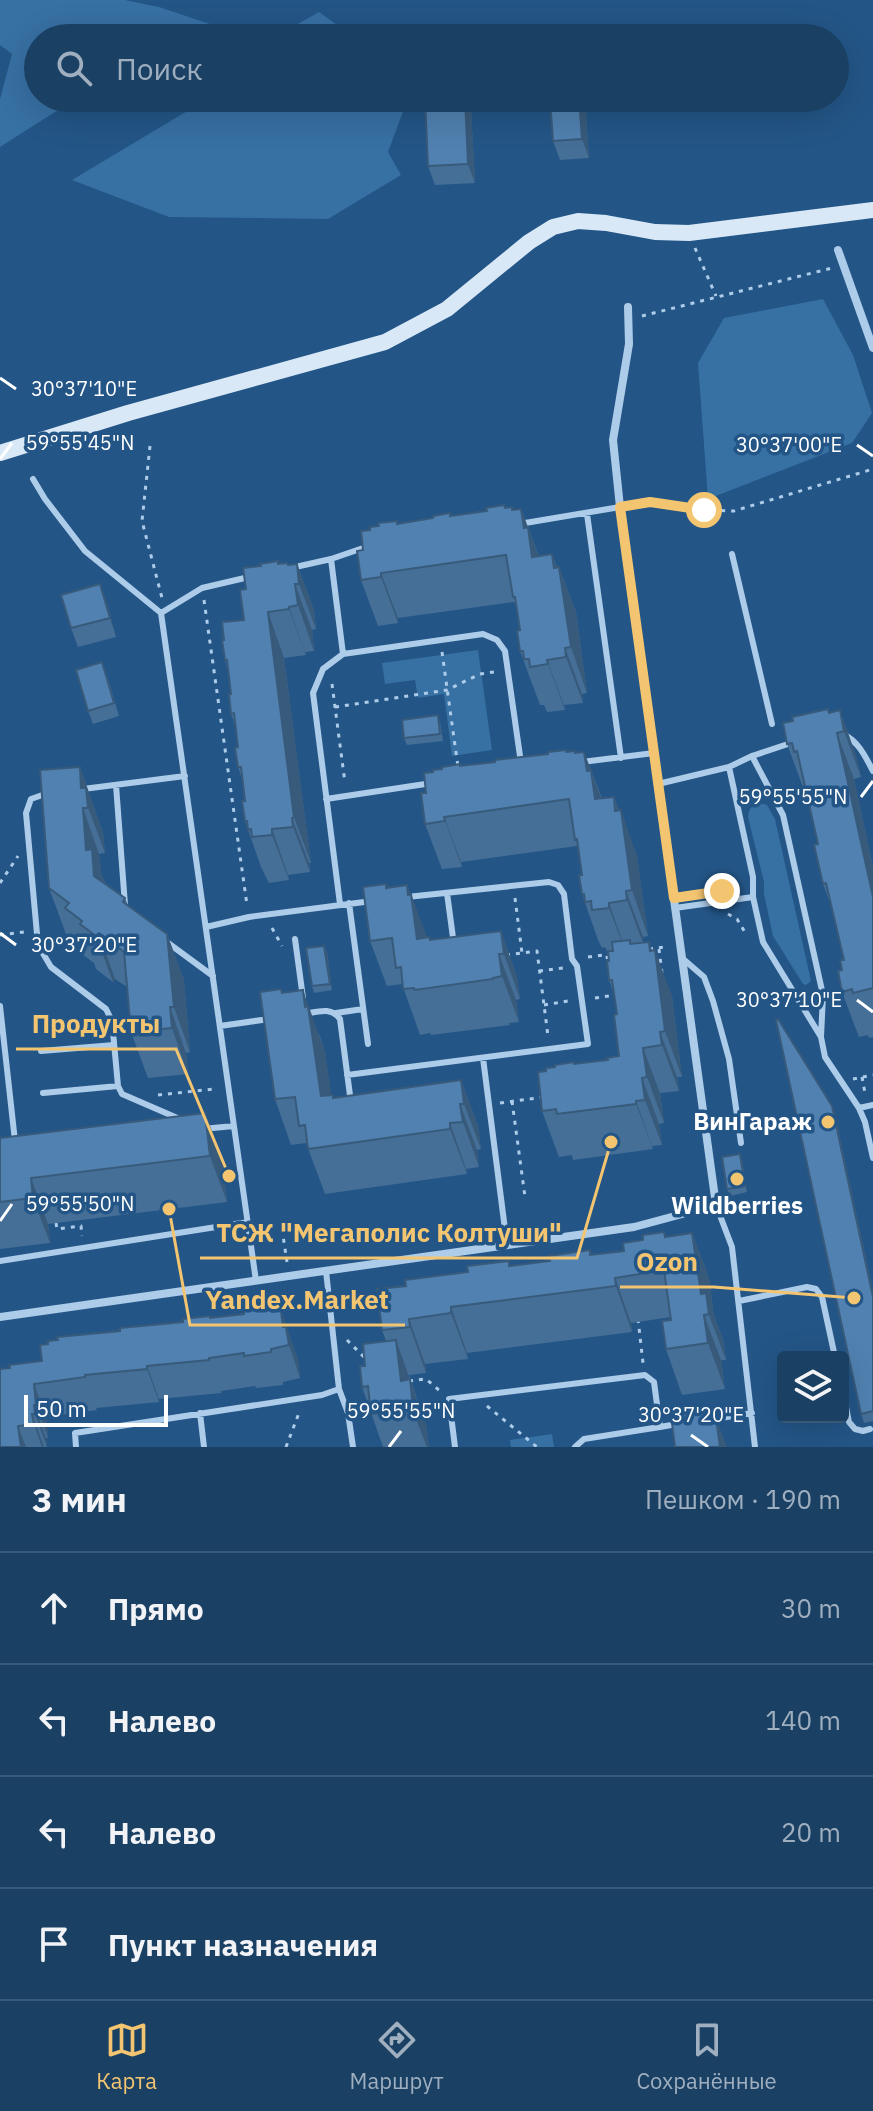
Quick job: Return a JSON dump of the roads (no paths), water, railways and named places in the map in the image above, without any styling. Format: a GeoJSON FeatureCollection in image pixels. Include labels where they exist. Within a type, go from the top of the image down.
{"type":"FeatureCollection","features":[{"type":"Feature","properties":{"kind":"main road"},"geometry":{"type":"LineString","coordinates":[[0,453],[128,413],[385,342],[447,309],[520,249],[553,227],[578,221],[655,232],[689,233],[873,210]]}},
{"type":"Feature","properties":{"kind":"street"},"geometry":{"type":"LineString","coordinates":[[838,250],[873,348]]}},
{"type":"Feature","properties":{"kind":"street"},"geometry":{"type":"LineString","coordinates":[[0,1317],[634,1227],[716,1205],[613,440],[629,344],[628,307]]}},
{"type":"Feature","properties":{"kind":"lane"},"geometry":{"type":"LineString","coordinates":[[33,479],[85,551],[161,613],[256,1281]]}},
{"type":"Feature","properties":{"kind":"lane"},"geometry":{"type":"LineString","coordinates":[[511,525],[620,507]]}},
{"type":"Feature","properties":{"kind":"lane"},"geometry":{"type":"LineString","coordinates":[[587,514],[621,758]]}},
{"type":"Feature","properties":{"kind":"lane"},"geometry":{"type":"LineString","coordinates":[[288,568],[331,559],[373,544]]}},
{"type":"Feature","properties":{"kind":"lane"},"geometry":{"type":"LineString","coordinates":[[732,554],[772,724]]}},
{"type":"Feature","properties":{"kind":"lane"},"geometry":{"type":"LineString","coordinates":[[331,559],[343,654]]}},
{"type":"Feature","properties":{"kind":"lane"},"geometry":{"type":"LineString","coordinates":[[161,613],[202,588],[259,575]]}},
{"type":"Feature","properties":{"kind":"lane"},"geometry":{"type":"LineString","coordinates":[[340,904],[313,693],[323,669],[343,654],[483,634],[497,640],[505,651],[522,769]]}},
{"type":"Feature","properties":{"kind":"lane"},"geometry":{"type":"LineString","coordinates":[[841,732],[863,751],[873,771]]}},
{"type":"Feature","properties":{"kind":"lane"},"geometry":{"type":"LineString","coordinates":[[658,784],[729,767],[800,740]]}},
{"type":"Feature","properties":{"kind":"lane"},"geometry":{"type":"LineString","coordinates":[[579,763],[654,753]]}},
{"type":"Feature","properties":{"kind":"lane"},"geometry":{"type":"LineString","coordinates":[[752,756],[783,815],[823,995],[821,1037],[825,1057],[859,1108],[873,1158]]}},
{"type":"Feature","properties":{"kind":"lane"},"geometry":{"type":"LineString","coordinates":[[729,767],[753,877],[753,897],[763,942],[821,1037]]}},
{"type":"Feature","properties":{"kind":"lane"},"geometry":{"type":"LineString","coordinates":[[72,790],[185,776]]}},
{"type":"Feature","properties":{"kind":"lane"},"geometry":{"type":"LineString","coordinates":[[326,799],[459,779]]}},
{"type":"Feature","properties":{"kind":"lane"},"geometry":{"type":"LineString","coordinates":[[116,785],[125,911]]}},
{"type":"Feature","properties":{"kind":"lane"},"geometry":{"type":"LineString","coordinates":[[58,792],[31,799],[26,813],[38,945],[51,967],[106,1009],[112,1021],[118,1086],[122,1094],[204,1129]]}},
{"type":"Feature","properties":{"kind":"lane"},"geometry":{"type":"LineString","coordinates":[[347,1075],[588,1044],[564,894],[558,885],[549,882],[405,897]]}},
{"type":"Feature","properties":{"kind":"lane"},"geometry":{"type":"LineString","coordinates":[[447,893],[455,948]]}},
{"type":"Feature","properties":{"kind":"lane"},"geometry":{"type":"LineString","coordinates":[[675,908],[753,897]]}},
{"type":"Feature","properties":{"kind":"lane"},"geometry":{"type":"LineString","coordinates":[[206,927],[249,917],[377,900]]}},
{"type":"Feature","properties":{"kind":"lane"},"geometry":{"type":"LineString","coordinates":[[349,903],[368,1044]]}},
{"type":"Feature","properties":{"kind":"lane"},"geometry":{"type":"LineString","coordinates":[[163,939],[213,976]]}},
{"type":"Feature","properties":{"kind":"lane"},"geometry":{"type":"LineString","coordinates":[[295,939],[305,1014]]}},
{"type":"Feature","properties":{"kind":"lane"},"geometry":{"type":"LineString","coordinates":[[682,958],[704,977],[713,1001],[729,1059],[741,1143]]}},
{"type":"Feature","properties":{"kind":"lane"},"geometry":{"type":"LineString","coordinates":[[0,1006],[16,1149]]}},
{"type":"Feature","properties":{"kind":"lane"},"geometry":{"type":"LineString","coordinates":[[291,1016],[363,1009]]}},
{"type":"Feature","properties":{"kind":"lane"},"geometry":{"type":"LineString","coordinates":[[336,1013],[340,1019],[351,1107]]}},
{"type":"Feature","properties":{"kind":"lane"},"geometry":{"type":"LineString","coordinates":[[220,1026],[277,1018]]}},
{"type":"Feature","properties":{"kind":"lane"},"geometry":{"type":"LineString","coordinates":[[41,1051],[114,1045]]}},
{"type":"Feature","properties":{"kind":"lane"},"geometry":{"type":"LineString","coordinates":[[483,1058],[507,1245]]}},
{"type":"Feature","properties":{"kind":"lane"},"geometry":{"type":"LineString","coordinates":[[43,1093],[118,1086]]}},
{"type":"Feature","properties":{"kind":"lane"},"geometry":{"type":"LineString","coordinates":[[859,1108],[873,1105]]}},
{"type":"Feature","properties":{"kind":"lane"},"geometry":{"type":"LineString","coordinates":[[188,1131],[234,1126]]}},
{"type":"Feature","properties":{"kind":"lane"},"geometry":{"type":"LineString","coordinates":[[716,1205],[732,1247],[755,1447]]}},
{"type":"Feature","properties":{"kind":"lane"},"geometry":{"type":"LineString","coordinates":[[0,1261],[248,1222]]}},
{"type":"Feature","properties":{"kind":"lane"},"geometry":{"type":"LineString","coordinates":[[326,1271],[339,1389],[348,1413],[353,1447]]}},
{"type":"Feature","properties":{"kind":"lane"},"geometry":{"type":"LineString","coordinates":[[739,1301],[807,1287],[816,1289],[822,1297],[834,1351]]}},
{"type":"Feature","properties":{"kind":"lane"},"geometry":{"type":"LineString","coordinates":[[455,1447],[449,1399],[645,1375],[654,1382],[660,1427]]}},
{"type":"Feature","properties":{"kind":"lane"},"geometry":{"type":"LineString","coordinates":[[76,1447],[75,1433],[322,1395],[339,1389]]}},
{"type":"Feature","properties":{"kind":"lane"},"geometry":{"type":"LineString","coordinates":[[200,1413],[204,1447]]}},
{"type":"Feature","properties":{"kind":"lane"},"geometry":{"type":"LineString","coordinates":[[706,1420],[752,1413]]}},
{"type":"Feature","properties":{"kind":"lane"},"geometry":{"type":"LineString","coordinates":[[575,1447],[584,1439],[691,1422]]}},
{"type":"Feature","properties":{"kind":"lane"},"geometry":{"type":"LineString","coordinates":[[849,1422],[855,1429],[870,1429]]}},
{"type":"Feature","properties":{"kind":"place","name":"ВинГараж"},"geometry":{"type":"Point","coordinates":[828,1122]}},
{"type":"Feature","properties":{"kind":"place","name":"ТСЖ \"Мегаполис Колтуши\""},"geometry":{"type":"Point","coordinates":[611,1142]}},
{"type":"Feature","properties":{"kind":"place","name":"Продукты"},"geometry":{"type":"Point","coordinates":[229,1176]}},
{"type":"Feature","properties":{"kind":"place","name":"Wildberries"},"geometry":{"type":"Point","coordinates":[737,1179]}},
{"type":"Feature","properties":{"kind":"place","name":"Yandex.Market"},"geometry":{"type":"Point","coordinates":[169,1209]}},
{"type":"Feature","properties":{"kind":"place","name":"Ozon"},"geometry":{"type":"Point","coordinates":[854,1298]}}]}
